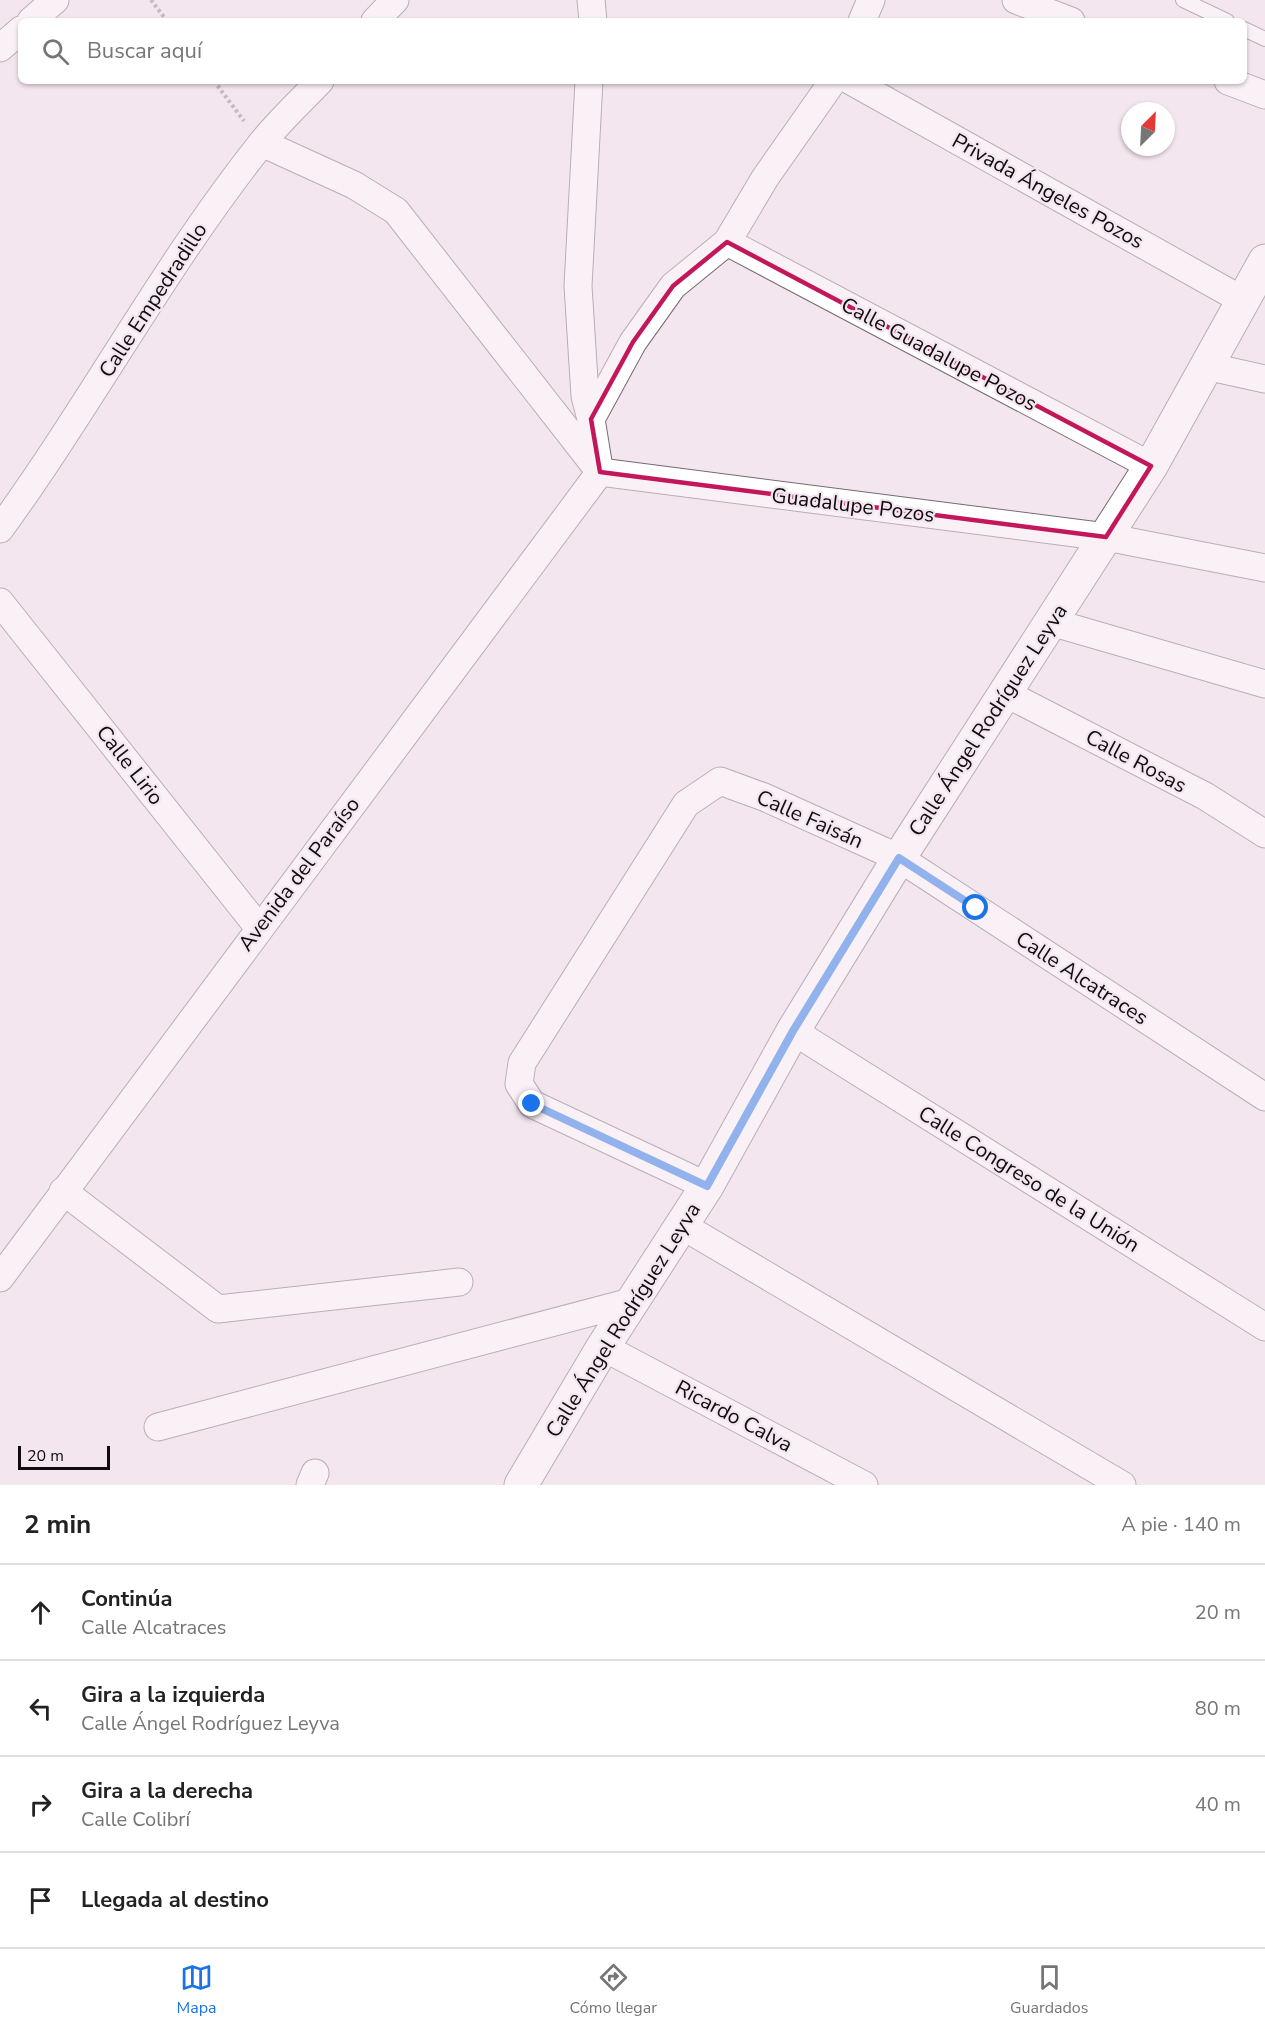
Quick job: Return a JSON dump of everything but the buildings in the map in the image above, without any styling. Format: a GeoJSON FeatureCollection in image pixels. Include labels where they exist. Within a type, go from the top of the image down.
{"type":"FeatureCollection","features":[{"type":"Feature","properties":{"kind":"street"},"geometry":{"type":"LineString","coordinates":[[34,18],[55,0]]}},
{"type":"Feature","properties":{"kind":"street"},"geometry":{"type":"LineString","coordinates":[[378,18],[395,0]]}},
{"type":"Feature","properties":{"kind":"street"},"geometry":{"type":"LineString","coordinates":[[591,0],[592,18]]}},
{"type":"Feature","properties":{"kind":"street"},"geometry":{"type":"LineString","coordinates":[[863,18],[871,0]]}},
{"type":"Feature","properties":{"kind":"street"},"geometry":{"type":"LineString","coordinates":[[1016,0],[1063,18]]}},
{"type":"Feature","properties":{"kind":"street"},"geometry":{"type":"LineString","coordinates":[[0,48],[18,33]]}},
{"type":"Feature","properties":{"kind":"street","name":"Calle Empedradillo"},"geometry":{"type":"LineString","coordinates":[[0,529],[43,471],[177,260],[262,143],[317,84]]}},
{"type":"Feature","properties":{"kind":"street"},"geometry":{"type":"LineString","coordinates":[[589,84],[578,286],[585,396],[600,472]]}},
{"type":"Feature","properties":{"kind":"street"},"geometry":{"type":"LineString","coordinates":[[591,419],[633,342],[673,286],[727,242],[765,178],[831,84]]}},
{"type":"Feature","properties":{"kind":"street","name":"Privada Ángeles Pozos"},"geometry":{"type":"LineString","coordinates":[[857,84],[1244,301]]}},
{"type":"Feature","properties":{"kind":"street"},"geometry":{"type":"LineString","coordinates":[[1236,84],[1265,95]]}},
{"type":"Feature","properties":{"kind":"street"},"geometry":{"type":"LineString","coordinates":[[262,143],[354,185],[396,211],[600,472]]}},
{"type":"Feature","properties":{"kind":"street","name":"Calle Guadalupe Pozos"},"geometry":{"type":"LineString","coordinates":[[727,242],[1151,466]]}},
{"type":"Feature","properties":{"kind":"street","name":"Calle Ángel Rodríguez Leyva"},"geometry":{"type":"LineString","coordinates":[[521,1485],[603,1347],[707,1186],[793,1031],[899,858],[1151,466],[1265,261]]}},
{"type":"Feature","properties":{"kind":"street"},"geometry":{"type":"LineString","coordinates":[[1206,366],[1265,380]]}},
{"type":"Feature","properties":{"kind":"street","name":"Guadalupe Pozos"},"geometry":{"type":"LineString","coordinates":[[600,472],[1107,537],[1265,568]]}},
{"type":"Feature","properties":{"kind":"street","name":"Avenida del Paraíso"},"geometry":{"type":"LineString","coordinates":[[5,1260],[63,1191],[600,472]]}},
{"type":"Feature","properties":{"kind":"street","name":"Calle Lirio"},"geometry":{"type":"LineString","coordinates":[[0,602],[259,928]]}},
{"type":"Feature","properties":{"kind":"street"},"geometry":{"type":"LineString","coordinates":[[1051,622],[1265,684]]}},
{"type":"Feature","properties":{"kind":"street","name":"Calle Rosas"},"geometry":{"type":"LineString","coordinates":[[1005,693],[1205,796],[1265,834]]}},
{"type":"Feature","properties":{"kind":"street","name":"Calle Faisán"},"geometry":{"type":"LineString","coordinates":[[707,1186],[532,1104],[519,1084],[522,1062],[686,804],[720,781],[764,797],[899,858]]}},
{"type":"Feature","properties":{"kind":"street","name":"Calle Alcatraces"},"geometry":{"type":"LineString","coordinates":[[899,858],[1265,1097]]}},
{"type":"Feature","properties":{"kind":"street","name":"Calle Congreso de la Unión"},"geometry":{"type":"LineString","coordinates":[[793,1031],[1265,1327]]}},
{"type":"Feature","properties":{"kind":"street"},"geometry":{"type":"LineString","coordinates":[[63,1191],[218,1309],[459,1282]]}},
{"type":"Feature","properties":{"kind":"street"},"geometry":{"type":"LineString","coordinates":[[681,1225],[1122,1485]]}},
{"type":"Feature","properties":{"kind":"street"},"geometry":{"type":"LineString","coordinates":[[158,1426],[634,1301]]}},
{"type":"Feature","properties":{"kind":"street","name":"Ricardo Calva"},"geometry":{"type":"LineString","coordinates":[[603,1347],[864,1485]]}},
{"type":"Feature","properties":{"kind":"lane"},"geometry":{"type":"LineString","coordinates":[[1183,0],[1221,18]]}},
{"type":"Feature","properties":{"kind":"lane"},"geometry":{"type":"LineString","coordinates":[[1247,30],[1265,39]]}},
{"type":"Feature","properties":{"kind":"path"},"geometry":{"type":"LineString","coordinates":[[151,0],[165,18]]}},
{"type":"Feature","properties":{"kind":"path"},"geometry":{"type":"LineString","coordinates":[[216,84],[262,143]]}},
{"type":"Feature","properties":{"kind":"highlighted area"},"geometry":{"type":"Polygon","coordinates":[[[727,242],[1151,466],[1106,537],[600,472],[591,419],[633,342],[673,286],[727,242]]]}},
{"type":"Feature","properties":{"kind":"route"},"geometry":{"type":"LineString","coordinates":[[532,1104],[707,1186],[793,1031],[899,858],[976,908]]}}]}
